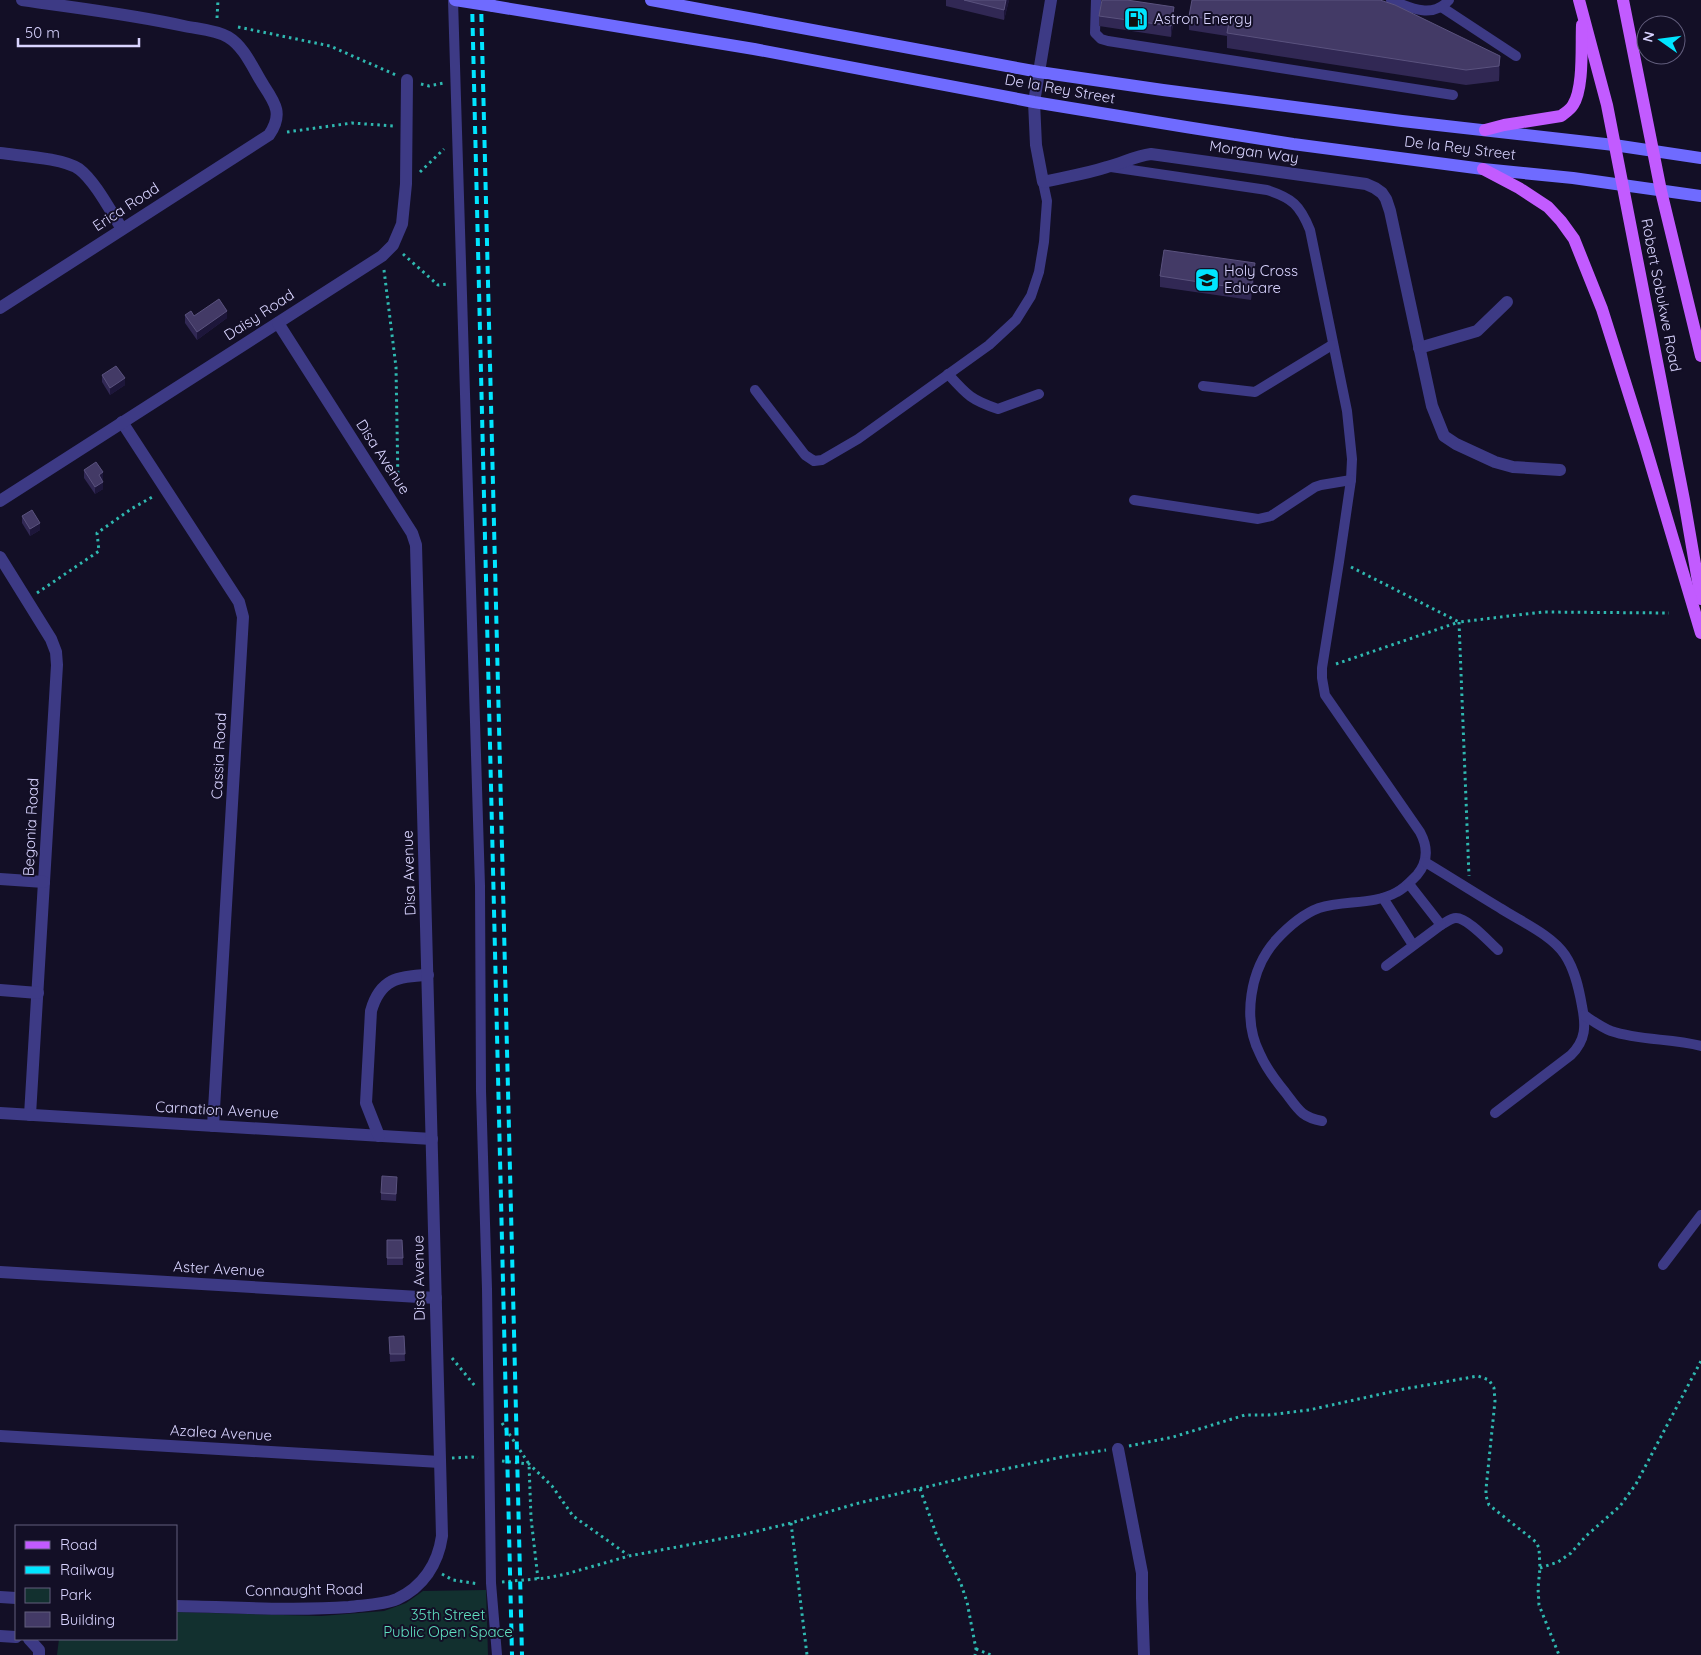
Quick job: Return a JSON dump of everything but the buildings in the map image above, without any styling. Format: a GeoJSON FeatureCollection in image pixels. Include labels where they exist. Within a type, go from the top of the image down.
{"type":"FeatureCollection","features":[{"type":"Feature","properties":{"kind":"main road","name":"De la Rey Street"},"geometry":{"type":"LineString","coordinates":[[454,0],[744,48],[1034,102],[1294,144],[1701,196]]}},
{"type":"Feature","properties":{"kind":"main road","name":"De la Rey Street"},"geometry":{"type":"LineString","coordinates":[[651,0],[1039,72],[1163,90],[1614,144],[1701,158]]}},
{"type":"Feature","properties":{"kind":"main road","name":"Robert Sobukwe Road"},"geometry":{"type":"LineString","coordinates":[[1623,0],[1661,191],[1701,356]]}},
{"type":"Feature","properties":{"kind":"main road","name":"Robert Sobukwe Road"},"geometry":{"type":"LineString","coordinates":[[1581,5],[1607,105],[1680,480],[1701,599]]}},
{"type":"Feature","properties":{"kind":"main road"},"geometry":{"type":"LineString","coordinates":[[1485,130],[1504,124],[1561,116],[1573,105],[1580,80],[1581,5]]}},
{"type":"Feature","properties":{"kind":"main road"},"geometry":{"type":"LineString","coordinates":[[1483,169],[1519,188],[1548,207],[1574,239],[1604,318],[1645,445],[1701,633]]}},
{"type":"Feature","properties":{"kind":"street"},"geometry":{"type":"LineString","coordinates":[[22,0],[157,20],[228,37],[239,47],[275,102],[276,124],[269,134]]}},
{"type":"Feature","properties":{"kind":"street"},"geometry":{"type":"LineString","coordinates":[[1043,182],[1036,145],[1034,102],[1051,0]]}},
{"type":"Feature","properties":{"kind":"street","name":"Daisy Road"},"geometry":{"type":"LineString","coordinates":[[0,501],[382,256],[393,245],[402,224],[406,184],[407,80]]}},
{"type":"Feature","properties":{"kind":"street","name":"Erica Road"},"geometry":{"type":"LineString","coordinates":[[0,308],[269,134]]}},
{"type":"Feature","properties":{"kind":"street"},"geometry":{"type":"LineString","coordinates":[[0,153],[61,162],[77,168],[90,180],[122,229]]}},
{"type":"Feature","properties":{"kind":"street","name":"Morgan Way"},"geometry":{"type":"LineString","coordinates":[[1043,182],[1109,167],[1138,155],[1151,154],[1366,184],[1375,188],[1386,199],[1390,211],[1432,406],[1444,436],[1456,444],[1495,462],[1527,468],[1560,470]]}},
{"type":"Feature","properties":{"kind":"street"},"geometry":{"type":"LineString","coordinates":[[1419,348],[1477,331],[1507,302]]}},
{"type":"Feature","properties":{"kind":"street","name":"Disa Avenue"},"geometry":{"type":"LineString","coordinates":[[278,323],[412,534],[416,545],[440,1462]]}},
{"type":"Feature","properties":{"kind":"street","name":"Cassia Road"},"geometry":{"type":"LineString","coordinates":[[122,422],[239,602],[243,617],[213,1126]]}},
{"type":"Feature","properties":{"kind":"street","name":"Begonia Road"},"geometry":{"type":"LineString","coordinates":[[0,557],[51,639],[56,652],[57,666],[30,1115]]}},
{"type":"Feature","properties":{"kind":"street"},"geometry":{"type":"LineString","coordinates":[[0,879],[44,882]]}},
{"type":"Feature","properties":{"kind":"street"},"geometry":{"type":"LineString","coordinates":[[380,1136],[366,1103],[370,1011],[377,996],[388,983],[399,977],[428,975]]}},
{"type":"Feature","properties":{"kind":"street"},"geometry":{"type":"LineString","coordinates":[[0,990],[38,993]]}},
{"type":"Feature","properties":{"kind":"street","name":"Carnation Avenue"},"geometry":{"type":"LineString","coordinates":[[0,1113],[432,1139]]}},
{"type":"Feature","properties":{"kind":"street","name":"Aster Avenue"},"geometry":{"type":"LineString","coordinates":[[0,1272],[436,1298]]}},
{"type":"Feature","properties":{"kind":"street","name":"Azalea Avenue"},"geometry":{"type":"LineString","coordinates":[[0,1436],[440,1462]]}},
{"type":"Feature","properties":{"kind":"street"},"geometry":{"type":"LineString","coordinates":[[1118,1449],[1128,1507],[1141,1561],[1144,1655]]}},
{"type":"Feature","properties":{"kind":"street","name":"Connaught Road"},"geometry":{"type":"LineString","coordinates":[[178,1606],[319,1609],[388,1602],[413,1590],[428,1574],[434,1564],[440,1546],[442,1536],[440,1462]]}},
{"type":"Feature","properties":{"kind":"street"},"geometry":{"type":"LineString","coordinates":[[0,1597],[15,1598]]}},
{"type":"Feature","properties":{"kind":"street"},"geometry":{"type":"LineString","coordinates":[[0,1636],[15,1637]]}},
{"type":"Feature","properties":{"kind":"street"},"geometry":{"type":"LineString","coordinates":[[30,1640],[39,1650],[39,1655]]}},
{"type":"Feature","properties":{"kind":"lane"},"geometry":{"type":"LineString","coordinates":[[454,0],[460,284],[480,886],[480,1091],[487,1289],[491,1583],[497,1655]]}},
{"type":"Feature","properties":{"kind":"lane"},"geometry":{"type":"LineString","coordinates":[[1096,0],[1095,33],[1101,39],[1108,42],[1453,95]]}},
{"type":"Feature","properties":{"kind":"lane"},"geometry":{"type":"LineString","coordinates":[[1391,0],[1420,10],[1432,10],[1446,4],[1516,56]]}},
{"type":"Feature","properties":{"kind":"lane"},"geometry":{"type":"LineString","coordinates":[[1109,167],[1267,190],[1293,203],[1302,212],[1310,230],[1347,411],[1352,459],[1351,480],[1322,668],[1325,695],[1420,832],[1426,846],[1425,862],[1421,870],[1409,884],[1397,892],[1383,898],[1336,904],[1317,909],[1292,924],[1275,941],[1255,981],[1251,997],[1251,1017],[1253,1034],[1259,1054],[1275,1080],[1305,1116],[1322,1122]]}},
{"type":"Feature","properties":{"kind":"lane"},"geometry":{"type":"LineString","coordinates":[[755,390],[805,454],[814,461],[822,460],[858,439],[989,345],[1016,320],[1031,296],[1040,272],[1047,201],[1043,182]]}},
{"type":"Feature","properties":{"kind":"lane"},"geometry":{"type":"LineString","coordinates":[[1203,386],[1255,392],[1332,345]]}},
{"type":"Feature","properties":{"kind":"lane"},"geometry":{"type":"LineString","coordinates":[[948,374],[968,396],[998,410],[1039,394]]}},
{"type":"Feature","properties":{"kind":"lane"},"geometry":{"type":"LineString","coordinates":[[1134,500],[1264,518],[1271,516],[1315,487],[1351,480]]}},
{"type":"Feature","properties":{"kind":"lane"},"geometry":{"type":"LineString","coordinates":[[1425,862],[1534,929],[1559,948],[1570,965],[1579,990],[1584,1015],[1584,1036],[1576,1049],[1495,1112]]}},
{"type":"Feature","properties":{"kind":"lane"},"geometry":{"type":"LineString","coordinates":[[1409,884],[1441,925]]}},
{"type":"Feature","properties":{"kind":"lane"},"geometry":{"type":"LineString","coordinates":[[1383,898],[1413,945]]}},
{"type":"Feature","properties":{"kind":"lane"},"geometry":{"type":"LineString","coordinates":[[1386,966],[1441,925],[1457,918],[1469,924],[1498,950]]}},
{"type":"Feature","properties":{"kind":"lane"},"geometry":{"type":"LineString","coordinates":[[1584,1015],[1613,1031],[1632,1036],[1701,1046]]}},
{"type":"Feature","properties":{"kind":"lane"},"geometry":{"type":"LineString","coordinates":[[1663,1265],[1701,1214]]}},
{"type":"Feature","properties":{"kind":"path"},"geometry":{"type":"LineString","coordinates":[[218,0],[216,21],[223,23]]}},
{"type":"Feature","properties":{"kind":"path"},"geometry":{"type":"LineString","coordinates":[[228,37],[236,26],[330,46],[407,80],[429,86],[455,80]]}},
{"type":"Feature","properties":{"kind":"path"},"geometry":{"type":"LineString","coordinates":[[269,134],[352,123],[407,126]]}},
{"type":"Feature","properties":{"kind":"path"},"geometry":{"type":"LineString","coordinates":[[406,184],[456,138]]}},
{"type":"Feature","properties":{"kind":"path"},"geometry":{"type":"LineString","coordinates":[[393,245],[438,286],[460,284]]}},
{"type":"Feature","properties":{"kind":"path"},"geometry":{"type":"LineString","coordinates":[[382,256],[396,367],[398,489]]}},
{"type":"Feature","properties":{"kind":"path"},"geometry":{"type":"LineString","coordinates":[[27,600],[99,551],[97,533],[131,509],[166,489]]}},
{"type":"Feature","properties":{"kind":"path"},"geometry":{"type":"LineString","coordinates":[[1339,562],[1459,622]]}},
{"type":"Feature","properties":{"kind":"path"},"geometry":{"type":"LineString","coordinates":[[1322,668],[1459,622],[1543,612],[1669,613]]}},
{"type":"Feature","properties":{"kind":"path"},"geometry":{"type":"LineString","coordinates":[[1459,622],[1470,889]]}},
{"type":"Feature","properties":{"kind":"path"},"geometry":{"type":"LineString","coordinates":[[1540,1568],[1558,1562],[1571,1553],[1586,1536],[1620,1506],[1636,1484],[1701,1360]]}},
{"type":"Feature","properties":{"kind":"path"},"geometry":{"type":"LineString","coordinates":[[434,1564],[444,1576],[452,1580],[473,1584],[538,1579],[566,1574],[629,1556],[741,1535],[792,1523],[855,1504],[1062,1456],[1118,1449],[1173,1437],[1245,1415],[1268,1415],[1308,1410],[1404,1389],[1478,1376],[1492,1382],[1495,1392],[1486,1489],[1487,1502],[1496,1512],[1536,1542],[1539,1548],[1539,1605],[1559,1655]]}},
{"type":"Feature","properties":{"kind":"path"},"geometry":{"type":"LineString","coordinates":[[440,1462],[456,1457],[472,1457],[529,1464],[552,1486],[573,1516],[629,1556]]}},
{"type":"Feature","properties":{"kind":"path"},"geometry":{"type":"LineString","coordinates":[[529,1464],[531,1518],[538,1579]]}},
{"type":"Feature","properties":{"kind":"path"},"geometry":{"type":"LineString","coordinates":[[920,1489],[934,1529],[961,1584],[967,1602],[976,1649],[975,1655]]}},
{"type":"Feature","properties":{"kind":"path"},"geometry":{"type":"LineString","coordinates":[[792,1523],[807,1655]]}},
{"type":"Feature","properties":{"kind":"path"},"geometry":{"type":"LineString","coordinates":[[976,1649],[991,1655]]}},
{"type":"Feature","properties":{"kind":"green space","name":"35th Street Public Open Space"},"geometry":{"type":"Polygon","coordinates":[[[486,1590],[488,1655],[57,1655],[59,1640],[178,1640],[178,1612],[321,1616],[384,1611],[406,1603],[423,1591],[486,1590]]]}},
{"type":"Feature","properties":{"kind":"railway"},"geometry":{"type":"LineString","coordinates":[[472,0],[512,1655]]}},
{"type":"Feature","properties":{"kind":"railway"},"geometry":{"type":"LineString","coordinates":[[481,0],[522,1655]]}},
{"type":"Feature","properties":{"kind":"place","name":"Astron Energy"},"geometry":{"type":"Point","coordinates":[1136,19]}},
{"type":"Feature","properties":{"kind":"place","name":"Holy Cross Educare"},"geometry":{"type":"Point","coordinates":[1207,280]}}]}
